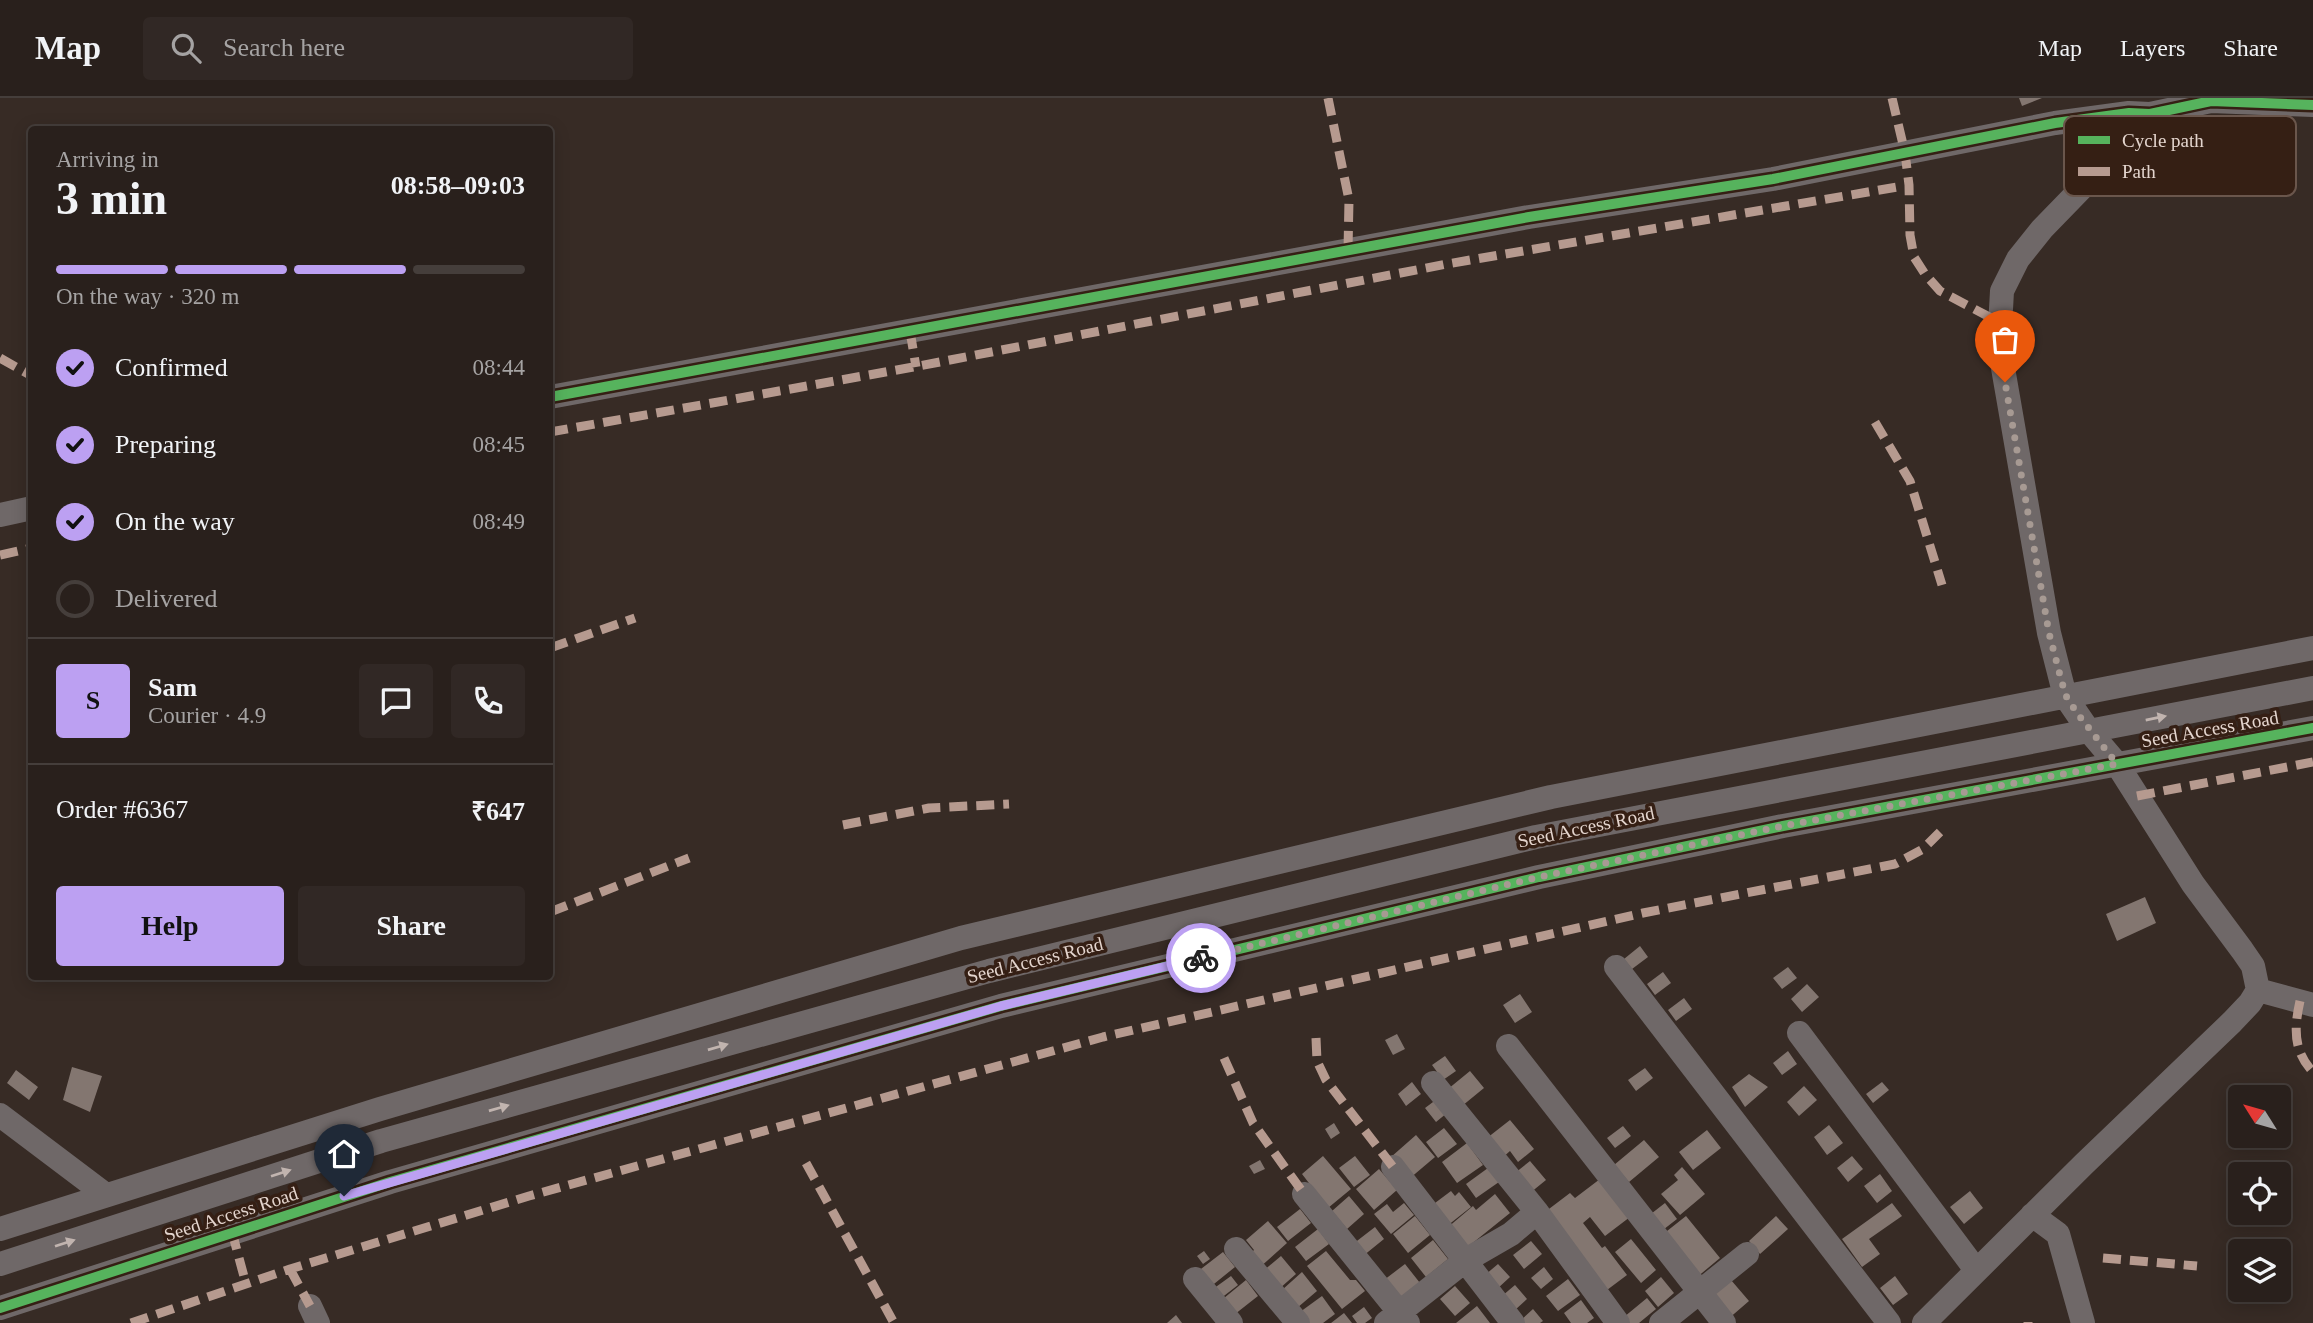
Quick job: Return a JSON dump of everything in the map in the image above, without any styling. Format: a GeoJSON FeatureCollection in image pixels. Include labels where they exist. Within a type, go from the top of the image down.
{"type":"FeatureCollection","features":[{"type":"Feature","properties":{"kind":"street"},"geometry":{"type":"LineString","coordinates":[[2107,116],[2150,114],[2210,100],[2313,105]]}},
{"type":"Feature","properties":{"kind":"street"},"geometry":{"type":"LineString","coordinates":[[553,396],[1529,217],[1773,179],[2064,122]]}},
{"type":"Feature","properties":{"kind":"street"},"geometry":{"type":"LineString","coordinates":[[1924,1323],[2232,1022],[2258,990],[2253,966],[2193,884],[2117,764],[2089,731],[2066,696],[2049,633],[2002,366],[1999,323],[2002,291],[2018,259],[2074,196]]}},
{"type":"Feature","properties":{"kind":"street"},"geometry":{"type":"LineString","coordinates":[[0,515],[28,509]]}},
{"type":"Feature","properties":{"kind":"street"},"geometry":{"type":"LineString","coordinates":[[0,1229],[380,1109],[961,938],[1551,797],[2313,648]]}},
{"type":"Feature","properties":{"kind":"street","name":"Seed Access Road"},"geometry":{"type":"LineString","coordinates":[[0,1264],[381,1140],[989,971],[1536,837],[2313,688]]}},
{"type":"Feature","properties":{"kind":"street","name":"Seed Access Road"},"geometry":{"type":"LineString","coordinates":[[0,1308],[377,1185],[1001,1006],[1539,877],[1783,826],[2313,728]]}},
{"type":"Feature","properties":{"kind":"street"},"geometry":{"type":"LineString","coordinates":[[1616,967],[1889,1323]]}},
{"type":"Feature","properties":{"kind":"street"},"geometry":{"type":"LineString","coordinates":[[2258,990],[2313,1005]]}},
{"type":"Feature","properties":{"kind":"street"},"geometry":{"type":"LineString","coordinates":[[1799,1033],[1976,1270]]}},
{"type":"Feature","properties":{"kind":"street"},"geometry":{"type":"LineString","coordinates":[[1508,1046],[1724,1323]]}},
{"type":"Feature","properties":{"kind":"street"},"geometry":{"type":"LineString","coordinates":[[1433,1083],[1537,1212],[1618,1323]]}},
{"type":"Feature","properties":{"kind":"street"},"geometry":{"type":"LineString","coordinates":[[0,1115],[106,1195]]}},
{"type":"Feature","properties":{"kind":"street"},"geometry":{"type":"LineString","coordinates":[[1392,1167],[1513,1323]]}},
{"type":"Feature","properties":{"kind":"street"},"geometry":{"type":"LineString","coordinates":[[1304,1194],[1398,1319],[1466,1260],[1511,1234],[1537,1212]]}},
{"type":"Feature","properties":{"kind":"street"},"geometry":{"type":"LineString","coordinates":[[2032,1215],[2058,1234],[2083,1323]]}},
{"type":"Feature","properties":{"kind":"street"},"geometry":{"type":"LineString","coordinates":[[1236,1249],[1298,1323]]}},
{"type":"Feature","properties":{"kind":"street"},"geometry":{"type":"LineString","coordinates":[[1661,1323],[1747,1254]]}},
{"type":"Feature","properties":{"kind":"street"},"geometry":{"type":"LineString","coordinates":[[1195,1279],[1231,1323]]}},
{"type":"Feature","properties":{"kind":"building"},"geometry":{"type":"Polygon","coordinates":[[[2019,98],[2042,98],[2022,106],[2019,98]]]}},
{"type":"Feature","properties":{"kind":"building"},"geometry":{"type":"Polygon","coordinates":[[[2145,897],[2156,923],[2117,941],[2106,914],[2145,897]]]}},
{"type":"Feature","properties":{"kind":"building"},"geometry":{"type":"Polygon","coordinates":[[[1640,946],[1648,957],[1632,969],[1624,959],[1640,946]]]}},
{"type":"Feature","properties":{"kind":"building"},"geometry":{"type":"Polygon","coordinates":[[[1788,967],[1797,978],[1782,989],[1773,978],[1788,967]]]}},
{"type":"Feature","properties":{"kind":"building"},"geometry":{"type":"Polygon","coordinates":[[[1663,972],[1671,983],[1655,995],[1647,984],[1663,972]]]}},
{"type":"Feature","properties":{"kind":"building"},"geometry":{"type":"Polygon","coordinates":[[[1807,984],[1819,997],[1802,1012],[1791,999],[1807,984]]]}},
{"type":"Feature","properties":{"kind":"building"},"geometry":{"type":"Polygon","coordinates":[[[1520,994],[1532,1012],[1515,1023],[1503,1005],[1520,994]]]}},
{"type":"Feature","properties":{"kind":"building"},"geometry":{"type":"Polygon","coordinates":[[[1684,998],[1692,1009],[1676,1021],[1668,1010],[1684,998]]]}},
{"type":"Feature","properties":{"kind":"building"},"geometry":{"type":"Polygon","coordinates":[[[1397,1034],[1405,1049],[1393,1055],[1385,1040],[1397,1034]]]}},
{"type":"Feature","properties":{"kind":"building"},"geometry":{"type":"Polygon","coordinates":[[[1788,1051],[1797,1064],[1782,1075],[1773,1063],[1788,1051]]]}},
{"type":"Feature","properties":{"kind":"building"},"geometry":{"type":"Polygon","coordinates":[[[1445,1056],[1456,1071],[1443,1080],[1432,1065],[1445,1056]]]}},
{"type":"Feature","properties":{"kind":"building"},"geometry":{"type":"Polygon","coordinates":[[[72,1067],[102,1076],[90,1112],[63,1100],[72,1067]]]}},
{"type":"Feature","properties":{"kind":"building"},"geometry":{"type":"Polygon","coordinates":[[[1645,1068],[1653,1078],[1636,1091],[1628,1080],[1645,1068]]]}},
{"type":"Feature","properties":{"kind":"building"},"geometry":{"type":"Polygon","coordinates":[[[16,1070],[38,1087],[29,1100],[7,1083],[16,1070]]]}},
{"type":"Feature","properties":{"kind":"building"},"geometry":{"type":"Polygon","coordinates":[[[1470,1071],[1484,1088],[1462,1106],[1448,1089],[1470,1071]]]}},
{"type":"Feature","properties":{"kind":"building"},"geometry":{"type":"Polygon","coordinates":[[[1749,1074],[1768,1087],[1745,1107],[1732,1087],[1749,1074]]]}},
{"type":"Feature","properties":{"kind":"building"},"geometry":{"type":"Polygon","coordinates":[[[1412,1082],[1421,1094],[1406,1106],[1398,1094],[1412,1082]]]}},
{"type":"Feature","properties":{"kind":"building"},"geometry":{"type":"Polygon","coordinates":[[[1882,1082],[1889,1090],[1873,1103],[1866,1094],[1882,1082]]]}},
{"type":"Feature","properties":{"kind":"building"},"geometry":{"type":"Polygon","coordinates":[[[1804,1086],[1817,1100],[1799,1116],[1787,1102],[1804,1086]]]}},
{"type":"Feature","properties":{"kind":"building"},"geometry":{"type":"Polygon","coordinates":[[[1437,1099],[1447,1113],[1436,1122],[1425,1108],[1437,1099]]]}},
{"type":"Feature","properties":{"kind":"building"},"geometry":{"type":"Polygon","coordinates":[[[1510,1120],[1534,1149],[1518,1162],[1510,1151],[1501,1159],[1487,1138],[1510,1120]]]}},
{"type":"Feature","properties":{"kind":"building"},"geometry":{"type":"Polygon","coordinates":[[[1334,1123],[1340,1133],[1331,1139],[1325,1129],[1334,1123]]]}},
{"type":"Feature","properties":{"kind":"building"},"geometry":{"type":"Polygon","coordinates":[[[1829,1125],[1843,1143],[1827,1155],[1814,1137],[1829,1125]]]}},
{"type":"Feature","properties":{"kind":"building"},"geometry":{"type":"Polygon","coordinates":[[[1623,1126],[1631,1136],[1615,1148],[1607,1138],[1623,1126]]]}},
{"type":"Feature","properties":{"kind":"building"},"geometry":{"type":"Polygon","coordinates":[[[1444,1128],[1457,1144],[1438,1158],[1426,1142],[1444,1128]]]}},
{"type":"Feature","properties":{"kind":"building"},"geometry":{"type":"Polygon","coordinates":[[[1707,1130],[1721,1148],[1693,1170],[1679,1152],[1707,1130]]]}},
{"type":"Feature","properties":{"kind":"building"},"geometry":{"type":"Polygon","coordinates":[[[1416,1135],[1435,1157],[1409,1179],[1391,1157],[1416,1135]]]}},
{"type":"Feature","properties":{"kind":"building"},"geometry":{"type":"Polygon","coordinates":[[[1644,1140],[1659,1157],[1629,1182],[1614,1165],[1644,1140]]]}},
{"type":"Feature","properties":{"kind":"building"},"geometry":{"type":"Polygon","coordinates":[[[1467,1143],[1483,1165],[1457,1183],[1442,1162],[1467,1143]]]}},
{"type":"Feature","properties":{"kind":"building"},"geometry":{"type":"Polygon","coordinates":[[[1323,1156],[1351,1189],[1328,1208],[1302,1174],[1323,1156]]]}},
{"type":"Feature","properties":{"kind":"building"},"geometry":{"type":"Polygon","coordinates":[[[1355,1156],[1370,1175],[1354,1187],[1339,1168],[1355,1156]]]}},
{"type":"Feature","properties":{"kind":"building"},"geometry":{"type":"Polygon","coordinates":[[[1852,1156],[1863,1169],[1848,1182],[1837,1168],[1852,1156]]]}},
{"type":"Feature","properties":{"kind":"building"},"geometry":{"type":"Polygon","coordinates":[[[1260,1160],[1265,1169],[1254,1174],[1249,1166],[1260,1160]]]}},
{"type":"Feature","properties":{"kind":"building"},"geometry":{"type":"Polygon","coordinates":[[[1530,1161],[1546,1180],[1530,1193],[1515,1173],[1530,1161]]]}},
{"type":"Feature","properties":{"kind":"building"},"geometry":{"type":"Polygon","coordinates":[[[1682,1167],[1705,1194],[1680,1215],[1661,1194],[1678,1180],[1674,1175],[1682,1167]]]}},
{"type":"Feature","properties":{"kind":"building"},"geometry":{"type":"Polygon","coordinates":[[[1488,1168],[1499,1182],[1476,1198],[1466,1184],[1488,1168]]]}},
{"type":"Feature","properties":{"kind":"building"},"geometry":{"type":"Polygon","coordinates":[[[1379,1169],[1397,1190],[1374,1210],[1356,1189],[1379,1169]]]}},
{"type":"Feature","properties":{"kind":"building"},"geometry":{"type":"Polygon","coordinates":[[[1880,1174],[1892,1191],[1877,1203],[1864,1186],[1880,1174]]]}},
{"type":"Feature","properties":{"kind":"building"},"geometry":{"type":"Polygon","coordinates":[[[1600,1179],[1630,1217],[1605,1236],[1590,1217],[1583,1223],[1627,1275],[1603,1293],[1541,1215],[1570,1193],[1575,1198],[1600,1179]]]}},
{"type":"Feature","properties":{"kind":"building"},"geometry":{"type":"Polygon","coordinates":[[[1451,1191],[1455,1196],[1459,1192],[1471,1207],[1447,1226],[1435,1203],[1451,1191]]]}},
{"type":"Feature","properties":{"kind":"building"},"geometry":{"type":"Polygon","coordinates":[[[1970,1191],[1983,1208],[1964,1224],[1950,1207],[1970,1191]]]}},
{"type":"Feature","properties":{"kind":"building"},"geometry":{"type":"Polygon","coordinates":[[[1495,1194],[1510,1213],[1464,1250],[1447,1228],[1473,1206],[1476,1210],[1495,1194]]]}},
{"type":"Feature","properties":{"kind":"building"},"geometry":{"type":"Polygon","coordinates":[[[1349,1196],[1364,1214],[1347,1229],[1332,1211],[1349,1196]]]}},
{"type":"Feature","properties":{"kind":"building"},"geometry":{"type":"Polygon","coordinates":[[[1404,1203],[1414,1215],[1391,1234],[1374,1214],[1387,1204],[1393,1212],[1404,1203]]]}},
{"type":"Feature","properties":{"kind":"building"},"geometry":{"type":"Polygon","coordinates":[[[1665,1203],[1677,1219],[1659,1233],[1647,1217],[1665,1203]]]}},
{"type":"Feature","properties":{"kind":"building"},"geometry":{"type":"Polygon","coordinates":[[[1892,1203],[1902,1216],[1869,1239],[1880,1254],[1862,1267],[1842,1239],[1892,1203]]]}},
{"type":"Feature","properties":{"kind":"building"},"geometry":{"type":"Polygon","coordinates":[[[1300,1209],[1311,1223],[1288,1241],[1277,1227],[1300,1209]]]}},
{"type":"Feature","properties":{"kind":"building"},"geometry":{"type":"Polygon","coordinates":[[[1415,1216],[1430,1235],[1408,1253],[1393,1234],[1415,1216]]]}},
{"type":"Feature","properties":{"kind":"building"},"geometry":{"type":"Polygon","coordinates":[[[1686,1216],[1720,1258],[1696,1278],[1662,1235],[1686,1216]]]}},
{"type":"Feature","properties":{"kind":"building"},"geometry":{"type":"Polygon","coordinates":[[[1776,1216],[1788,1229],[1760,1254],[1749,1241],[1776,1216]]]}},
{"type":"Feature","properties":{"kind":"building"},"geometry":{"type":"Polygon","coordinates":[[[1268,1221],[1287,1243],[1259,1268],[1248,1256],[1254,1250],[1246,1240],[1268,1221]]]}},
{"type":"Feature","properties":{"kind":"building"},"geometry":{"type":"Polygon","coordinates":[[[1375,1227],[1384,1239],[1363,1256],[1353,1244],[1375,1227]]]}},
{"type":"Feature","properties":{"kind":"building"},"geometry":{"type":"Polygon","coordinates":[[[1318,1229],[1329,1244],[1306,1261],[1295,1247],[1318,1229]]]}},
{"type":"Feature","properties":{"kind":"building"},"geometry":{"type":"Polygon","coordinates":[[[1631,1239],[1656,1270],[1641,1283],[1615,1252],[1631,1239]]]}},
{"type":"Feature","properties":{"kind":"building"},"geometry":{"type":"Polygon","coordinates":[[[1433,1240],[1448,1259],[1426,1277],[1411,1258],[1433,1240]]]}},
{"type":"Feature","properties":{"kind":"building"},"geometry":{"type":"Polygon","coordinates":[[[1531,1241],[1542,1254],[1524,1269],[1513,1255],[1531,1241]]]}},
{"type":"Feature","properties":{"kind":"building"},"geometry":{"type":"Polygon","coordinates":[[[1204,1251],[1210,1259],[1203,1264],[1197,1256],[1204,1251]]]}},
{"type":"Feature","properties":{"kind":"building"},"geometry":{"type":"Polygon","coordinates":[[[1326,1251],[1350,1280],[1356,1280],[1365,1291],[1342,1309],[1307,1266],[1326,1251]]]}},
{"type":"Feature","properties":{"kind":"building"},"geometry":{"type":"Polygon","coordinates":[[[1223,1252],[1235,1267],[1209,1288],[1197,1272],[1223,1252]]]}},
{"type":"Feature","properties":{"kind":"building"},"geometry":{"type":"Polygon","coordinates":[[[1281,1256],[1296,1274],[1279,1289],[1263,1271],[1281,1256]]]}},
{"type":"Feature","properties":{"kind":"building"},"geometry":{"type":"Polygon","coordinates":[[[1405,1264],[1420,1283],[1400,1299],[1384,1280],[1405,1264]]]}},
{"type":"Feature","properties":{"kind":"building"},"geometry":{"type":"Polygon","coordinates":[[[1498,1264],[1510,1277],[1497,1289],[1485,1275],[1498,1264]]]}},
{"type":"Feature","properties":{"kind":"building"},"geometry":{"type":"Polygon","coordinates":[[[1544,1267],[1553,1279],[1541,1289],[1531,1278],[1544,1267]]]}},
{"type":"Feature","properties":{"kind":"building"},"geometry":{"type":"Polygon","coordinates":[[[1302,1272],[1317,1291],[1297,1308],[1282,1290],[1302,1272]]]}},
{"type":"Feature","properties":{"kind":"building"},"geometry":{"type":"Polygon","coordinates":[[[1231,1276],[1238,1285],[1220,1299],[1213,1289],[1231,1276]]]}},
{"type":"Feature","properties":{"kind":"building"},"geometry":{"type":"Polygon","coordinates":[[[1895,1276],[1908,1294],[1893,1305],[1880,1288],[1895,1276]]]}},
{"type":"Feature","properties":{"kind":"building"},"geometry":{"type":"Polygon","coordinates":[[[1661,1277],[1674,1293],[1658,1307],[1645,1291],[1661,1277]]]}},
{"type":"Feature","properties":{"kind":"building"},"geometry":{"type":"Polygon","coordinates":[[[1568,1279],[1580,1295],[1558,1311],[1546,1296],[1568,1279]]]}},
{"type":"Feature","properties":{"kind":"building"},"geometry":{"type":"Polygon","coordinates":[[[1246,1280],[1258,1296],[1230,1318],[1218,1303],[1246,1280]]]}},
{"type":"Feature","properties":{"kind":"building"},"geometry":{"type":"Polygon","coordinates":[[[1731,1280],[1749,1301],[1727,1320],[1709,1298],[1731,1280]]]}},
{"type":"Feature","properties":{"kind":"building"},"geometry":{"type":"Polygon","coordinates":[[[1515,1285],[1527,1299],[1515,1310],[1502,1296],[1515,1285]]]}},
{"type":"Feature","properties":{"kind":"building"},"geometry":{"type":"Polygon","coordinates":[[[1455,1286],[1470,1303],[1455,1316],[1440,1299],[1455,1286]]]}},
{"type":"Feature","properties":{"kind":"building"},"geometry":{"type":"Polygon","coordinates":[[[1322,1296],[1335,1314],[1323,1323],[1308,1323],[1300,1312],[1322,1296]]]}},
{"type":"Feature","properties":{"kind":"building"},"geometry":{"type":"Polygon","coordinates":[[[1647,1298],[1656,1309],[1639,1323],[1629,1323],[1624,1317],[1647,1298]]]}},
{"type":"Feature","properties":{"kind":"building"},"geometry":{"type":"Polygon","coordinates":[[[1581,1300],[1594,1318],[1587,1323],[1571,1323],[1564,1313],[1581,1300]]]}},
{"type":"Feature","properties":{"kind":"building"},"geometry":{"type":"Polygon","coordinates":[[[1477,1306],[1490,1323],[1456,1323],[1477,1306]]]}},
{"type":"Feature","properties":{"kind":"building"},"geometry":{"type":"Polygon","coordinates":[[[1364,1307],[1372,1318],[1365,1323],[1357,1323],[1352,1316],[1364,1307]]]}},
{"type":"Feature","properties":{"kind":"building"},"geometry":{"type":"Polygon","coordinates":[[[1533,1309],[1543,1321],[1521,1323],[1520,1321],[1533,1309]]]}},
{"type":"Feature","properties":{"kind":"building"},"geometry":{"type":"Polygon","coordinates":[[[1344,1313],[1352,1323],[1331,1323],[1344,1313]]]}},
{"type":"Feature","properties":{"kind":"building"},"geometry":{"type":"Polygon","coordinates":[[[1176,1315],[1182,1323],[1167,1323],[1176,1315]]]}},
{"type":"Feature","properties":{"kind":"marked path"},"geometry":{"type":"LineString","coordinates":[[1328,98],[1349,200],[1348,250]]}},
{"type":"Feature","properties":{"kind":"marked path"},"geometry":{"type":"LineString","coordinates":[[1892,98],[1905,153],[1914,257],[1940,291],[1999,322]]}},
{"type":"Feature","properties":{"kind":"marked path"},"geometry":{"type":"LineString","coordinates":[[553,431],[919,366],[1447,264],[1909,185]]}},
{"type":"Feature","properties":{"kind":"marked path"},"geometry":{"type":"LineString","coordinates":[[910,331],[916,367]]}},
{"type":"Feature","properties":{"kind":"marked path"},"geometry":{"type":"LineString","coordinates":[[0,358],[28,374]]}},
{"type":"Feature","properties":{"kind":"marked path"},"geometry":{"type":"LineString","coordinates":[[1875,422],[1910,481],[1942,585]]}},
{"type":"Feature","properties":{"kind":"marked path"},"geometry":{"type":"LineString","coordinates":[[0,555],[28,549]]}},
{"type":"Feature","properties":{"kind":"marked path"},"geometry":{"type":"LineString","coordinates":[[553,647],[635,618]]}},
{"type":"Feature","properties":{"kind":"marked path"},"geometry":{"type":"LineString","coordinates":[[2137,796],[2313,762]]}},
{"type":"Feature","properties":{"kind":"marked path"},"geometry":{"type":"LineString","coordinates":[[843,825],[929,808],[1009,804]]}},
{"type":"Feature","properties":{"kind":"marked path"},"geometry":{"type":"LineString","coordinates":[[131,1323],[290,1269],[529,1196],[1103,1037],[1643,913],[1895,864],[1923,849],[1940,832]]}},
{"type":"Feature","properties":{"kind":"marked path"},"geometry":{"type":"LineString","coordinates":[[553,911],[689,858]]}},
{"type":"Feature","properties":{"kind":"marked path"},"geometry":{"type":"LineString","coordinates":[[2300,1001],[2297,1039],[2302,1056],[2313,1072]]}},
{"type":"Feature","properties":{"kind":"marked path"},"geometry":{"type":"LineString","coordinates":[[1316,1038],[1317,1061],[1326,1080],[1393,1167]]}},
{"type":"Feature","properties":{"kind":"marked path"},"geometry":{"type":"LineString","coordinates":[[1224,1058],[1253,1123],[1304,1194]]}},
{"type":"Feature","properties":{"kind":"marked path"},"geometry":{"type":"LineString","coordinates":[[806,1163],[894,1323]]}},
{"type":"Feature","properties":{"kind":"marked path"},"geometry":{"type":"LineString","coordinates":[[232,1232],[246,1284]]}},
{"type":"Feature","properties":{"kind":"marked path"},"geometry":{"type":"LineString","coordinates":[[2103,1258],[2197,1266]]}},
{"type":"Feature","properties":{"kind":"marked path"},"geometry":{"type":"LineString","coordinates":[[290,1269],[310,1306]]}},
{"type":"Feature","properties":{"kind":"cycle path"},"geometry":{"type":"LineString","coordinates":[[2107,116],[2150,114],[2211,101],[2313,105]]}},
{"type":"Feature","properties":{"kind":"cycle path"},"geometry":{"type":"LineString","coordinates":[[553,396],[1529,217],[1773,179],[2064,122]]}},
{"type":"Feature","properties":{"kind":"cycle path"},"geometry":{"type":"LineString","coordinates":[[0,1308],[390,1182],[1001,1006],[1539,877],[1783,826],[2313,728]]}},
{"type":"Feature","properties":{"kind":"way so far"},"geometry":{"type":"LineString","coordinates":[[1201,958],[1539,877],[1783,826],[2117,764],[2089,731],[2066,696],[2056,663],[2005,382]]}},
{"type":"Feature","properties":{"kind":"route"},"geometry":{"type":"LineString","coordinates":[[344,1196],[1001,1006],[1201,958]]}}]}
